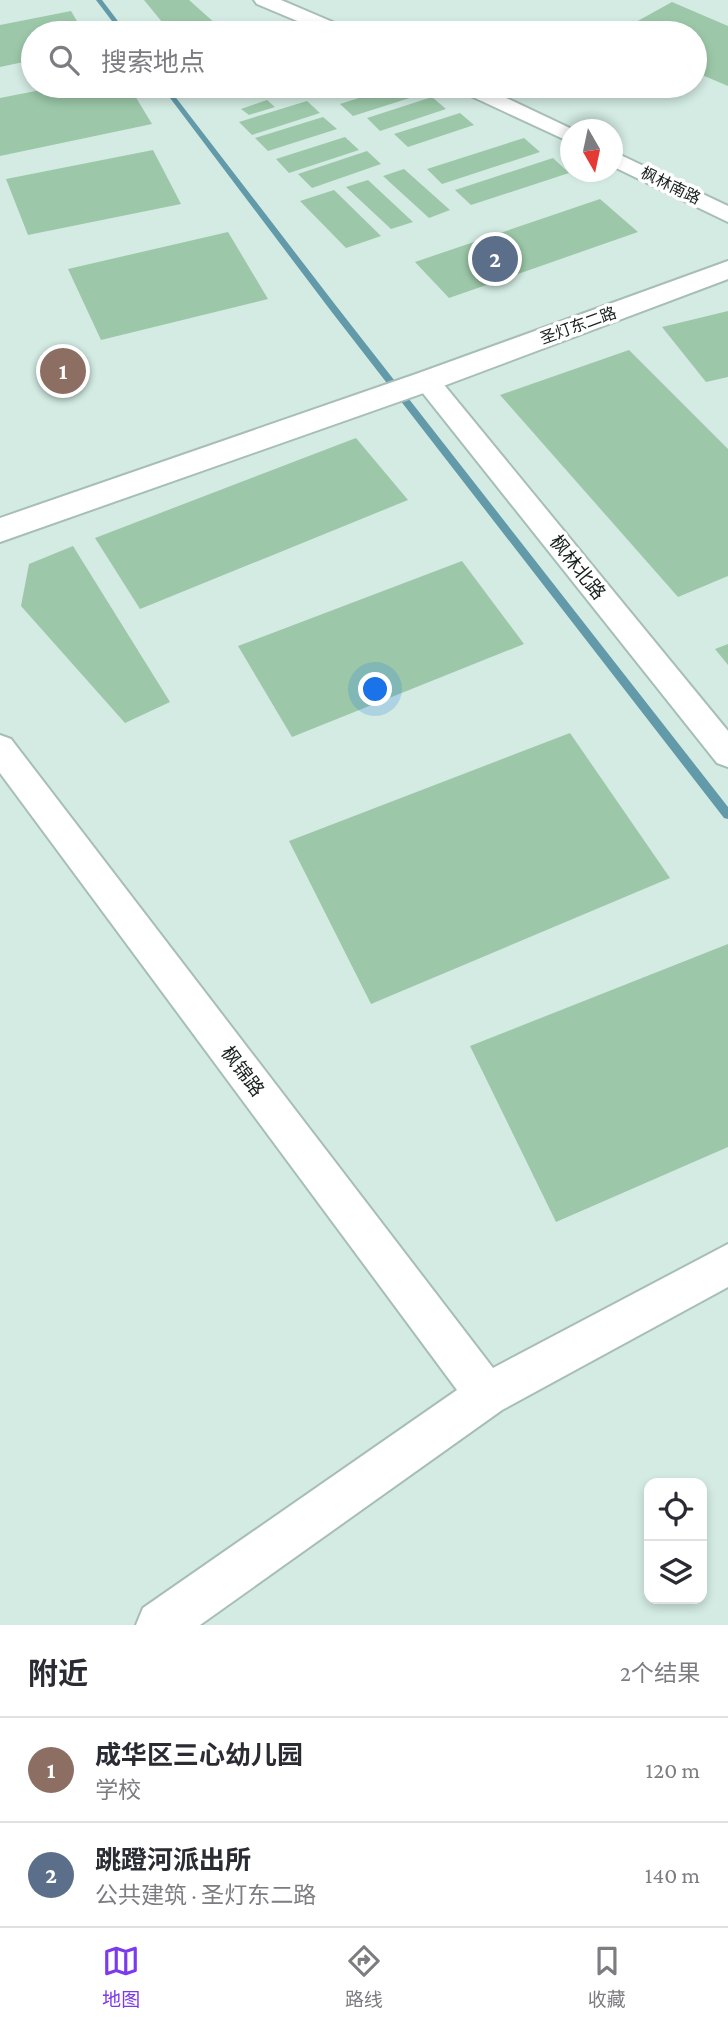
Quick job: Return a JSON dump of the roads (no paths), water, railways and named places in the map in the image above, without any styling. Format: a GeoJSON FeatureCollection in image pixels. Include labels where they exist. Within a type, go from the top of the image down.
{"type":"FeatureCollection","features":[{"type":"Feature","properties":{"kind":"street"},"geometry":{"type":"LineString","coordinates":[[264,0],[314,21]]}},
{"type":"Feature","properties":{"kind":"street"},"geometry":{"type":"LineString","coordinates":[[490,98],[560,131]]}},
{"type":"Feature","properties":{"kind":"street","name":"枫林南路"},"geometry":{"type":"LineString","coordinates":[[623,162],[728,215]]}},
{"type":"Feature","properties":{"kind":"street","name":"圣灯东二路"},"geometry":{"type":"LineString","coordinates":[[0,530],[427,381],[728,269]]}},
{"type":"Feature","properties":{"kind":"street","name":"枫林北路"},"geometry":{"type":"LineString","coordinates":[[427,381],[728,754]]}},
{"type":"Feature","properties":{"kind":"street","name":"枫锦路"},"geometry":{"type":"LineString","coordinates":[[0,748],[487,1395]]}},
{"type":"Feature","properties":{"kind":"street"},"geometry":{"type":"LineString","coordinates":[[160,1625],[487,1395],[728,1265]]}},
{"type":"Feature","properties":{"kind":"waterway"},"geometry":{"type":"LineString","coordinates":[[99,0],[115,21]]}},
{"type":"Feature","properties":{"kind":"waterway"},"geometry":{"type":"LineString","coordinates":[[173,98],[728,815]]}},
{"type":"Feature","properties":{"kind":"place","name":"跳蹬河派出所"},"geometry":{"type":"Point","coordinates":[495,259]}},
{"type":"Feature","properties":{"kind":"place","name":"成华区三心幼儿园"},"geometry":{"type":"Point","coordinates":[63,371]}}]}
